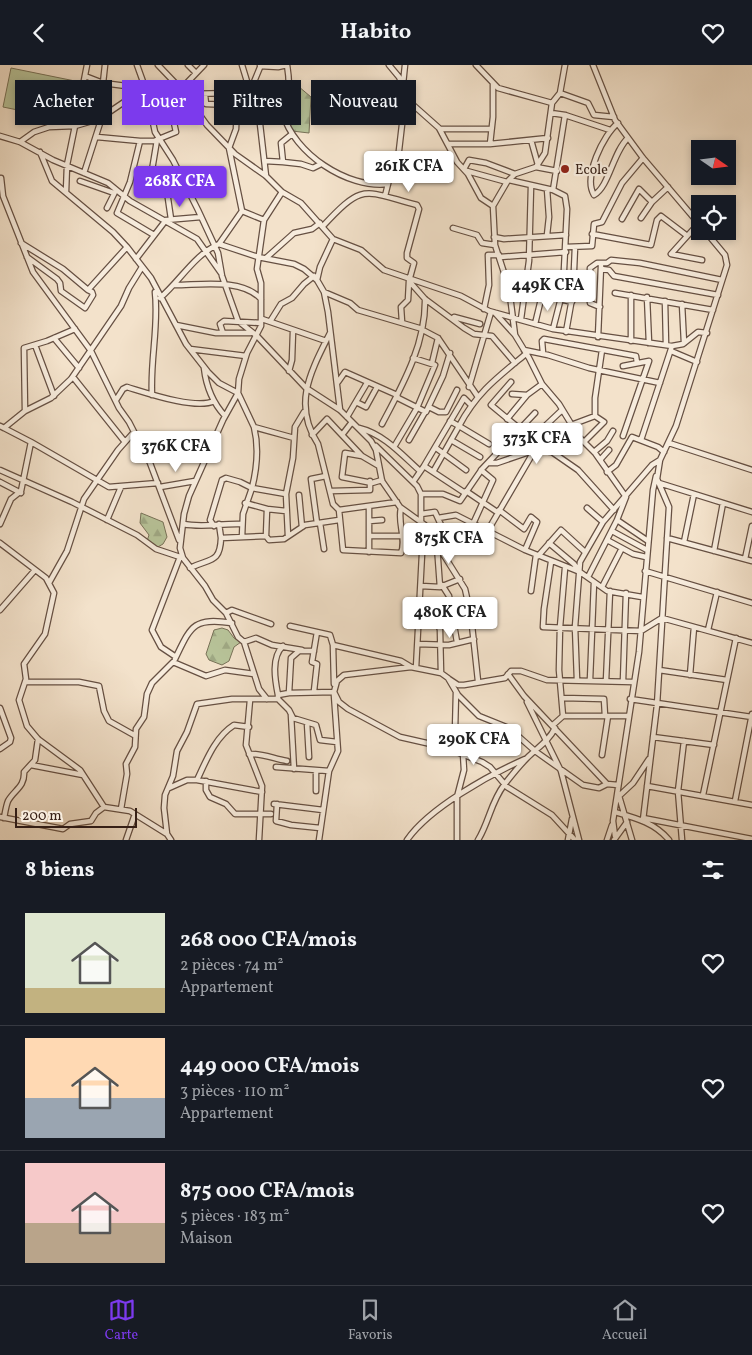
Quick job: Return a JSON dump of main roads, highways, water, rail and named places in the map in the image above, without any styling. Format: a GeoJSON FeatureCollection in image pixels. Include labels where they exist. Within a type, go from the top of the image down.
{"type":"FeatureCollection","features":[{"type":"Feature","properties":{"kind":"place","name":"Ecole"},"geometry":{"type":"Point","coordinates":[565,169]}}]}
